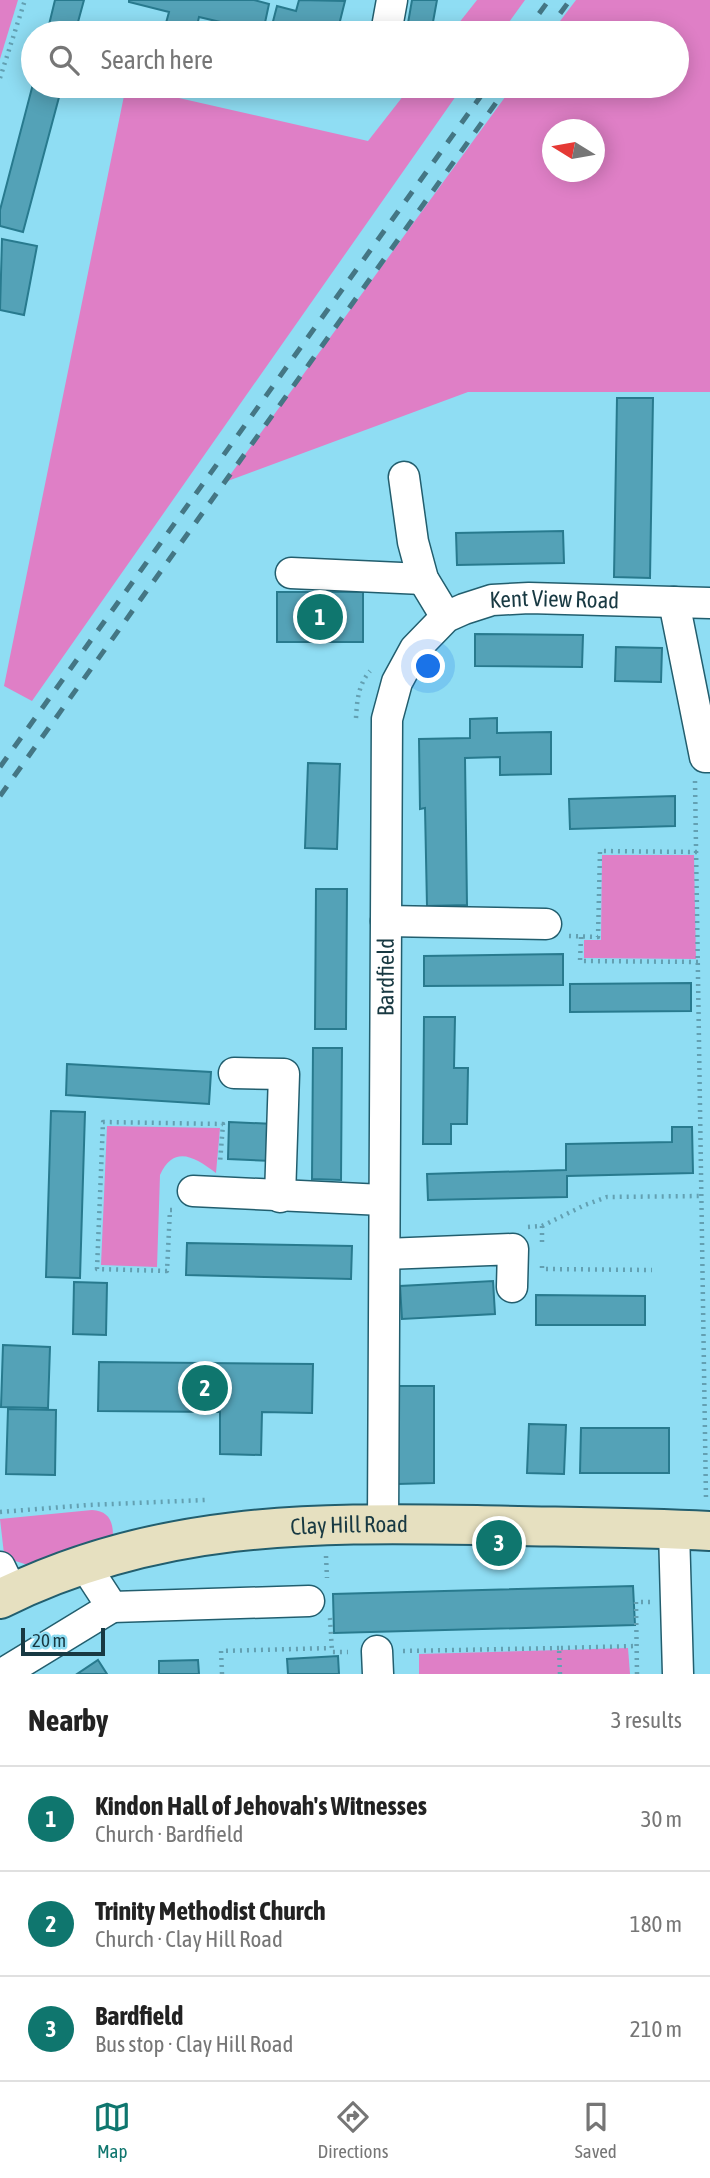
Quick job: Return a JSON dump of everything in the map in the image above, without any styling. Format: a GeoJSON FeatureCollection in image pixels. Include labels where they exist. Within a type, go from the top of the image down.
{"type":"FeatureCollection","features":[{"type":"Feature","properties":{"kind":"main road","name":"Clay Hill Road"},"geometry":{"type":"LineString","coordinates":[[4,1586],[141,1548],[210,1533],[288,1525],[697,1524]]}},
{"type":"Feature","properties":{"kind":"street"},"geometry":{"type":"LineString","coordinates":[[388,21],[392,0]]}},
{"type":"Feature","properties":{"kind":"street"},"geometry":{"type":"LineString","coordinates":[[404,477],[413,542],[423,579],[446,617]]}},
{"type":"Feature","properties":{"kind":"street"},"geometry":{"type":"LineString","coordinates":[[291,573],[423,579]]}},
{"type":"Feature","properties":{"kind":"street","name":"Kent View Road"},"geometry":{"type":"LineString","coordinates":[[415,649],[446,617],[492,600],[529,598],[710,603]]}},
{"type":"Feature","properties":{"kind":"street"},"geometry":{"type":"LineString","coordinates":[[674,602],[705,757],[702,764]]}},
{"type":"Feature","properties":{"kind":"street","name":"Bardfield"},"geometry":{"type":"LineString","coordinates":[[383,1524],[387,719],[397,682],[415,649]]}},
{"type":"Feature","properties":{"kind":"street","name":"Bardfield"},"geometry":{"type":"LineString","coordinates":[[386,921],[556,930]]}},
{"type":"Feature","properties":{"kind":"street"},"geometry":{"type":"LineString","coordinates":[[234,1073],[284,1074],[279,1197]]}},
{"type":"Feature","properties":{"kind":"street"},"geometry":{"type":"LineString","coordinates":[[193,1191],[383,1200]]}},
{"type":"Feature","properties":{"kind":"street"},"geometry":{"type":"LineString","coordinates":[[385,1254],[513,1249],[512,1287]]}},
{"type":"Feature","properties":{"kind":"street"},"geometry":{"type":"LineString","coordinates":[[678,1674],[697,1524]]}},
{"type":"Feature","properties":{"kind":"street"},"geometry":{"type":"LineString","coordinates":[[84,1564],[112,1607]]}},
{"type":"Feature","properties":{"kind":"street"},"geometry":{"type":"LineString","coordinates":[[2,1674],[112,1607],[322,1597]]}},
{"type":"Feature","properties":{"kind":"path"},"geometry":{"type":"LineString","coordinates":[[0,78],[24,0]]}},
{"type":"Feature","properties":{"kind":"path"},"geometry":{"type":"LineString","coordinates":[[697,1524],[702,1196],[698,852],[702,764]]}},
{"type":"Feature","properties":{"kind":"path"},"geometry":{"type":"LineString","coordinates":[[556,930],[581,937],[598,937],[600,852],[698,852]]}},
{"type":"Feature","properties":{"kind":"path"},"geometry":{"type":"LineString","coordinates":[[581,937],[580,961],[699,962]]}},
{"type":"Feature","properties":{"kind":"path"},"geometry":{"type":"LineString","coordinates":[[525,1227],[542,1226],[607,1197],[702,1196]]}},
{"type":"Feature","properties":{"kind":"path"},"geometry":{"type":"LineString","coordinates":[[542,1226],[542,1248]]}},
{"type":"Feature","properties":{"kind":"path"},"geometry":{"type":"LineString","coordinates":[[542,1259],[542,1269],[652,1270]]}},
{"type":"Feature","properties":{"kind":"path"},"geometry":{"type":"LineString","coordinates":[[326,1555],[322,1597],[332,1652],[378,1663],[559,1647],[637,1646],[638,1674]]}},
{"type":"Feature","properties":{"kind":"path"},"geometry":{"type":"LineString","coordinates":[[559,1647],[560,1674]]}},
{"type":"Feature","properties":{"kind":"path"},"geometry":{"type":"LineString","coordinates":[[222,1674],[221,1651],[331,1648]]}},
{"type":"Feature","properties":{"kind":"shaded area"},"geometry":{"type":"Polygon","coordinates":[[[0,0],[18,0],[0,59],[0,0]]]}},
{"type":"Feature","properties":{"kind":"shaded area"},"geometry":{"type":"Polygon","coordinates":[[[477,0],[525,0],[510,21],[460,21],[477,0]]]}},
{"type":"Feature","properties":{"kind":"shaded area"},"geometry":{"type":"Polygon","coordinates":[[[576,0],[710,0],[710,392],[468,392],[225,482],[504,98],[689,98],[689,21],[560,21],[576,0]]]}},
{"type":"Feature","properties":{"kind":"shaded area"},"geometry":{"type":"Polygon","coordinates":[[[124,98],[179,98],[368,141],[402,98],[455,98],[32,701],[4,686],[124,98]]]}},
{"type":"Feature","properties":{"kind":"shaded area"},"geometry":{"type":"Polygon","coordinates":[[[602,855],[694,855],[696,959],[584,958],[584,940],[601,940],[602,855]]]}},
{"type":"Feature","properties":{"kind":"shaded area"},"geometry":{"type":"Polygon","coordinates":[[[107,1126],[220,1128],[216,1173],[185,1156],[172,1159],[160,1175],[157,1267],[101,1265],[107,1126]]]}},
{"type":"Feature","properties":{"kind":"shaded area"},"geometry":{"type":"Polygon","coordinates":[[[92,1510],[106,1514],[112,1525],[113,1536],[72,1547],[28,1565],[12,1560],[4,1554],[0,1519],[92,1510]]]}},
{"type":"Feature","properties":{"kind":"shaded area"},"geometry":{"type":"Polygon","coordinates":[[[628,1648],[630,1674],[419,1674],[419,1654],[628,1648]]]}},
{"type":"Feature","properties":{"kind":"building"},"geometry":{"type":"Polygon","coordinates":[[[55,0],[84,0],[78,21],[50,21],[55,0]]]}},
{"type":"Feature","properties":{"kind":"building"},"geometry":{"type":"Polygon","coordinates":[[[254,0],[269,4],[265,21],[216,21],[199,17],[198,21],[167,21],[169,12],[129,2],[254,0]]]}},
{"type":"Feature","properties":{"kind":"building"},"geometry":{"type":"Polygon","coordinates":[[[299,0],[345,1],[340,21],[273,21],[277,6],[296,11],[299,0]]]}},
{"type":"Feature","properties":{"kind":"building"},"geometry":{"type":"Polygon","coordinates":[[[412,0],[437,0],[433,21],[408,21],[412,0]]]}},
{"type":"Feature","properties":{"kind":"building"},"geometry":{"type":"Polygon","coordinates":[[[29,98],[59,98],[23,232],[0,226],[0,210],[29,98]]]}},
{"type":"Feature","properties":{"kind":"building"},"geometry":{"type":"Polygon","coordinates":[[[2,239],[37,246],[24,315],[0,310],[2,239]]]}},
{"type":"Feature","properties":{"kind":"building"},"geometry":{"type":"Polygon","coordinates":[[[617,398],[653,398],[650,578],[614,577],[617,398]]]}},
{"type":"Feature","properties":{"kind":"building"},"geometry":{"type":"Polygon","coordinates":[[[563,531],[564,563],[457,565],[456,533],[563,531]]]}},
{"type":"Feature","properties":{"kind":"building"},"geometry":{"type":"Polygon","coordinates":[[[277,592],[363,592],[363,642],[277,642],[277,592]]]}},
{"type":"Feature","properties":{"kind":"building"},"geometry":{"type":"Polygon","coordinates":[[[475,634],[583,635],[582,667],[475,666],[475,634]]]}},
{"type":"Feature","properties":{"kind":"building"},"geometry":{"type":"Polygon","coordinates":[[[616,647],[662,648],[661,682],[615,681],[616,647]]]}},
{"type":"Feature","properties":{"kind":"building"},"geometry":{"type":"Polygon","coordinates":[[[497,718],[497,733],[551,732],[551,774],[500,775],[500,757],[465,758],[467,905],[427,906],[425,808],[420,809],[419,739],[470,738],[470,719],[497,718]]]}},
{"type":"Feature","properties":{"kind":"building"},"geometry":{"type":"Polygon","coordinates":[[[308,763],[340,764],[337,849],[305,848],[308,763]]]}},
{"type":"Feature","properties":{"kind":"building"},"geometry":{"type":"Polygon","coordinates":[[[675,796],[675,826],[570,829],[569,799],[675,796]]]}},
{"type":"Feature","properties":{"kind":"building"},"geometry":{"type":"Polygon","coordinates":[[[316,889],[347,889],[346,1029],[315,1029],[316,889]]]}},
{"type":"Feature","properties":{"kind":"building"},"geometry":{"type":"Polygon","coordinates":[[[563,954],[563,985],[424,986],[424,956],[563,954]]]}},
{"type":"Feature","properties":{"kind":"building"},"geometry":{"type":"Polygon","coordinates":[[[691,983],[691,1011],[570,1012],[570,984],[691,983]]]}},
{"type":"Feature","properties":{"kind":"building"},"geometry":{"type":"Polygon","coordinates":[[[424,1017],[455,1017],[454,1068],[468,1068],[467,1124],[451,1124],[451,1144],[423,1144],[424,1017]]]}},
{"type":"Feature","properties":{"kind":"building"},"geometry":{"type":"Polygon","coordinates":[[[313,1048],[342,1048],[341,1180],[312,1179],[313,1048]]]}},
{"type":"Feature","properties":{"kind":"building"},"geometry":{"type":"Polygon","coordinates":[[[67,1064],[211,1072],[209,1104],[66,1095],[67,1064]]]}},
{"type":"Feature","properties":{"kind":"building"},"geometry":{"type":"Polygon","coordinates":[[[51,1111],[85,1112],[80,1278],[46,1277],[51,1111]]]}},
{"type":"Feature","properties":{"kind":"building"},"geometry":{"type":"Polygon","coordinates":[[[229,1122],[274,1124],[272,1161],[228,1159],[229,1122]]]}},
{"type":"Feature","properties":{"kind":"building"},"geometry":{"type":"Polygon","coordinates":[[[672,1127],[692,1127],[693,1173],[567,1176],[567,1197],[428,1200],[427,1174],[566,1170],[566,1144],[672,1142],[672,1127]]]}},
{"type":"Feature","properties":{"kind":"building"},"geometry":{"type":"Polygon","coordinates":[[[187,1243],[352,1246],[351,1279],[186,1275],[187,1243]]]}},
{"type":"Feature","properties":{"kind":"building"},"geometry":{"type":"Polygon","coordinates":[[[493,1281],[495,1314],[402,1319],[400,1286],[493,1281]]]}},
{"type":"Feature","properties":{"kind":"building"},"geometry":{"type":"Polygon","coordinates":[[[74,1282],[107,1283],[106,1335],[73,1334],[74,1282]]]}},
{"type":"Feature","properties":{"kind":"building"},"geometry":{"type":"Polygon","coordinates":[[[536,1295],[645,1296],[645,1325],[536,1325],[536,1295]]]}},
{"type":"Feature","properties":{"kind":"building"},"geometry":{"type":"Polygon","coordinates":[[[3,1345],[50,1347],[48,1408],[1,1407],[3,1345]]]}},
{"type":"Feature","properties":{"kind":"building"},"geometry":{"type":"Polygon","coordinates":[[[99,1362],[313,1364],[312,1413],[262,1412],[261,1455],[220,1454],[220,1412],[98,1411],[99,1362]]]}},
{"type":"Feature","properties":{"kind":"building"},"geometry":{"type":"Polygon","coordinates":[[[398,1386],[434,1386],[434,1483],[398,1484],[398,1386]]]}},
{"type":"Feature","properties":{"kind":"building"},"geometry":{"type":"Polygon","coordinates":[[[8,1409],[56,1410],[55,1475],[6,1474],[8,1409]]]}},
{"type":"Feature","properties":{"kind":"building"},"geometry":{"type":"Polygon","coordinates":[[[529,1424],[566,1425],[564,1474],[527,1473],[529,1424]]]}},
{"type":"Feature","properties":{"kind":"building"},"geometry":{"type":"Polygon","coordinates":[[[581,1428],[669,1428],[669,1473],[580,1473],[581,1428]]]}},
{"type":"Feature","properties":{"kind":"building"},"geometry":{"type":"Polygon","coordinates":[[[633,1586],[635,1625],[334,1633],[333,1594],[633,1586]]]}},
{"type":"Feature","properties":{"kind":"building"},"geometry":{"type":"Polygon","coordinates":[[[338,1656],[339,1674],[288,1674],[287,1659],[338,1656]]]}},
{"type":"Feature","properties":{"kind":"building"},"geometry":{"type":"Polygon","coordinates":[[[98,1660],[107,1674],[77,1674],[98,1660]]]}},
{"type":"Feature","properties":{"kind":"building"},"geometry":{"type":"Polygon","coordinates":[[[198,1660],[199,1674],[159,1674],[159,1661],[198,1660]]]}},
{"type":"Feature","properties":{"kind":"railway"},"geometry":{"type":"LineString","coordinates":[[534,21],[549,0]]}},
{"type":"Feature","properties":{"kind":"railway"},"geometry":{"type":"LineString","coordinates":[[555,21],[570,0]]}},
{"type":"Feature","properties":{"kind":"railway"},"geometry":{"type":"LineString","coordinates":[[0,767],[479,98]]}},
{"type":"Feature","properties":{"kind":"railway"},"geometry":{"type":"LineString","coordinates":[[0,796],[499,98]]}},
{"type":"Feature","properties":{"kind":"place","name":"Kindon Hall of Jehovah's Witnesses"},"geometry":{"type":"Point","coordinates":[320,617]}},
{"type":"Feature","properties":{"kind":"place","name":"Trinity Methodist Church"},"geometry":{"type":"Point","coordinates":[205,1388]}},
{"type":"Feature","properties":{"kind":"place","name":"Bardfield"},"geometry":{"type":"Point","coordinates":[499,1543]}}]}
